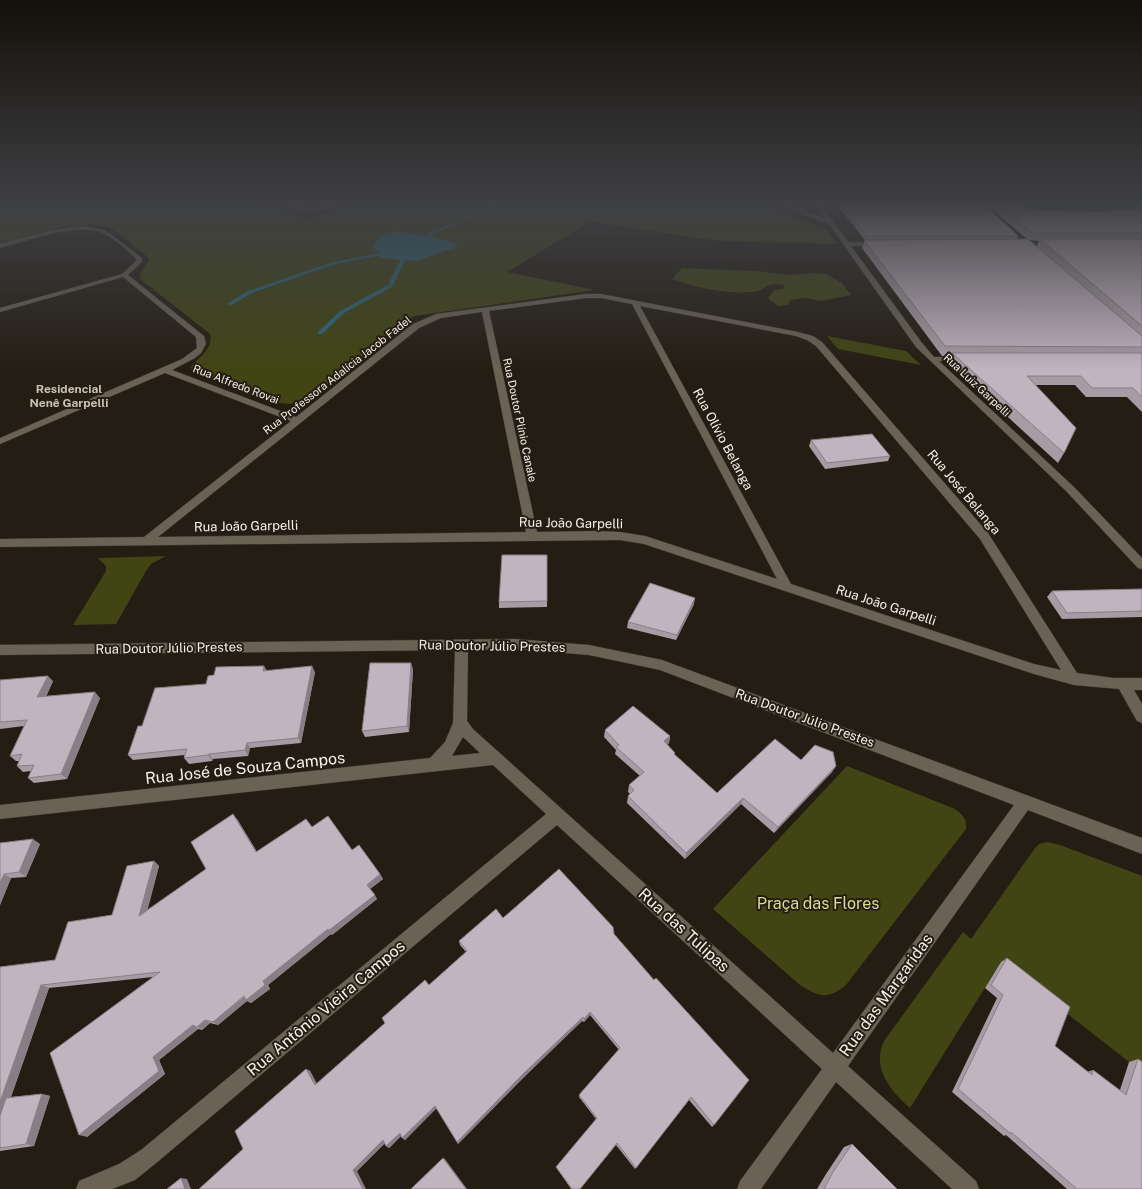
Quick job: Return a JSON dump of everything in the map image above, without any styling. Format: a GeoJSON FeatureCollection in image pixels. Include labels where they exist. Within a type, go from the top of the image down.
{"type":"FeatureCollection","features":[{"type":"Feature","properties":{"kind":"street"},"geometry":{"type":"LineString","coordinates":[[0,310],[124,275],[139,264],[140,260]]}},
{"type":"Feature","properties":{"kind":"street","name":"Rua Luiz Garpelli"},"geometry":{"type":"LineString","coordinates":[[858,260],[919,345],[932,359],[1070,489],[1142,565]]}},
{"type":"Feature","properties":{"kind":"street"},"geometry":{"type":"LineString","coordinates":[[0,441],[166,370],[194,356],[201,348],[203,342],[200,336],[124,275]]}},
{"type":"Feature","properties":{"kind":"street","name":"Rua Professora Adalícia Jacob Fadel"},"geometry":{"type":"LineString","coordinates":[[145,542],[416,326],[439,316],[586,296],[600,296],[798,334],[810,338]]}},
{"type":"Feature","properties":{"kind":"street","name":"Rua Olívio Belanga"},"geometry":{"type":"LineString","coordinates":[[635,303],[787,587]]}},
{"type":"Feature","properties":{"kind":"street","name":"Rua Doutor Plínio Canale"},"geometry":{"type":"LineString","coordinates":[[485,310],[532,536]]}},
{"type":"Feature","properties":{"kind":"street","name":"Rua José Belanga"},"geometry":{"type":"LineString","coordinates":[[810,338],[819,344],[974,522],[1043,628],[1074,680]]}},
{"type":"Feature","properties":{"kind":"street"},"geometry":{"type":"LineString","coordinates":[[932,359],[970,359]]}},
{"type":"Feature","properties":{"kind":"street","name":"Rua Alfredo Rovai"},"geometry":{"type":"LineString","coordinates":[[166,370],[297,420]]}},
{"type":"Feature","properties":{"kind":"street","name":"Rua João Garpelli"},"geometry":{"type":"LineString","coordinates":[[0,543],[596,535],[620,536],[645,540],[1034,669],[1074,680],[1142,684]]}},
{"type":"Feature","properties":{"kind":"street"},"geometry":{"type":"LineString","coordinates":[[432,766],[446,754],[458,737],[460,723],[462,644]]}},
{"type":"Feature","properties":{"kind":"street","name":"Rua Doutor Júlio Prestes"},"geometry":{"type":"LineString","coordinates":[[0,650],[462,644],[556,645],[590,648],[662,665],[1142,846]]}},
{"type":"Feature","properties":{"kind":"street"},"geometry":{"type":"LineString","coordinates":[[1124,684],[1142,717]]}},
{"type":"Feature","properties":{"kind":"street","name":"Rua das Tulipas"},"geometry":{"type":"LineString","coordinates":[[460,723],[468,733],[494,758],[968,1189]]}},
{"type":"Feature","properties":{"kind":"street","name":"Rua José de Souza Campos"},"geometry":{"type":"LineString","coordinates":[[0,812],[432,766],[494,758]]}},
{"type":"Feature","properties":{"kind":"street","name":"Rua das Margaridas"},"geometry":{"type":"LineString","coordinates":[[748,1189],[1025,802]]}},
{"type":"Feature","properties":{"kind":"street","name":"Rua Antônio Vieira Campos"},"geometry":{"type":"LineString","coordinates":[[87,1189],[127,1172],[148,1157],[557,815]]}},
{"type":"Feature","properties":{"kind":"green space"},"geometry":{"type":"Polygon","coordinates":[[[149,260],[526,260],[507,272],[595,290],[414,316],[382,338],[386,340],[313,398],[290,404],[269,402],[192,371],[191,367],[205,352],[210,344],[210,334],[140,279],[140,275],[149,260]]]}},
{"type":"Feature","properties":{"kind":"green space"},"geometry":{"type":"Polygon","coordinates":[[[682,268],[756,271],[788,275],[814,273],[826,274],[842,283],[851,295],[821,301],[806,298],[790,300],[788,305],[778,306],[768,298],[774,290],[783,289],[784,285],[773,284],[761,290],[752,292],[711,290],[672,279],[682,268]]]}},
{"type":"Feature","properties":{"kind":"green space"},"geometry":{"type":"Polygon","coordinates":[[[827,336],[906,351],[921,365],[838,349],[827,336]]]}},
{"type":"Feature","properties":{"kind":"green space"},"geometry":{"type":"Polygon","coordinates":[[[166,556],[151,564],[116,624],[73,625],[106,571],[106,566],[98,558],[166,556]]]}},
{"type":"Feature","properties":{"kind":"green space","name":"Praça das Flores"},"geometry":{"type":"Polygon","coordinates":[[[847,766],[955,809],[964,818],[966,822],[966,829],[846,985],[834,993],[823,995],[813,992],[800,985],[713,909],[847,766]]]}},
{"type":"Feature","properties":{"kind":"green space"},"geometry":{"type":"Polygon","coordinates":[[[1047,842],[1060,845],[1142,876],[1142,1072],[1001,962],[910,1108],[896,1094],[885,1078],[880,1060],[884,1041],[963,932],[971,939],[1035,848],[1039,844],[1047,842]]]}},
{"type":"Feature","properties":{"kind":"building"},"geometry":{"type":"Polygon","coordinates":[[[880,260],[1053,260],[1142,336],[1142,347],[945,346],[880,260]]]}},
{"type":"Feature","properties":{"kind":"building"},"geometry":{"type":"Polygon","coordinates":[[[1065,260],[1142,260],[1142,326],[1065,260]]]}},
{"type":"Feature","properties":{"kind":"building"},"geometry":{"type":"Polygon","coordinates":[[[952,353],[1142,353],[1142,397],[1133,388],[1092,388],[1081,376],[1027,376],[1076,428],[1064,453],[952,353]]]}},
{"type":"Feature","properties":{"kind":"building"},"geometry":{"type":"Polygon","coordinates":[[[872,434],[890,456],[827,463],[811,440],[872,434]]]}},
{"type":"Feature","properties":{"kind":"building"},"geometry":{"type":"Polygon","coordinates":[[[502,555],[547,555],[547,601],[499,602],[502,555]]]}},
{"type":"Feature","properties":{"kind":"building"},"geometry":{"type":"Polygon","coordinates":[[[650,583],[695,598],[677,635],[628,622],[650,583]]]}},
{"type":"Feature","properties":{"kind":"building"},"geometry":{"type":"Polygon","coordinates":[[[1142,589],[1142,611],[1067,613],[1052,591],[1142,589]]]}},
{"type":"Feature","properties":{"kind":"building"},"geometry":{"type":"Polygon","coordinates":[[[370,663],[411,663],[407,726],[362,731],[370,663]]]}},
{"type":"Feature","properties":{"kind":"building"},"geometry":{"type":"Polygon","coordinates":[[[264,666],[263,671],[312,666],[298,738],[247,743],[245,750],[184,758],[187,749],[128,755],[138,726],[142,726],[155,688],[206,684],[208,676],[214,675],[216,667],[264,666]]]}},
{"type":"Feature","properties":{"kind":"building"},"geometry":{"type":"Polygon","coordinates":[[[48,676],[37,697],[95,692],[61,774],[28,778],[34,765],[17,766],[22,754],[10,756],[27,720],[0,722],[0,680],[48,676]]]}},
{"type":"Feature","properties":{"kind":"building"},"geometry":{"type":"Polygon","coordinates":[[[633,706],[670,736],[664,741],[675,753],[674,754],[717,793],[775,739],[801,760],[815,745],[833,752],[836,766],[778,827],[743,798],[686,853],[628,796],[634,790],[629,785],[644,772],[616,747],[619,745],[605,730],[633,706]]]}},
{"type":"Feature","properties":{"kind":"building"},"geometry":{"type":"Polygon","coordinates":[[[233,814],[256,852],[306,819],[312,827],[328,816],[352,850],[359,845],[380,874],[367,885],[375,895],[328,931],[328,929],[263,981],[265,985],[246,1000],[244,996],[213,1022],[205,1020],[197,1027],[193,1025],[153,1057],[159,1071],[79,1135],[50,1053],[160,972],[41,985],[0,1102],[0,967],[55,960],[68,922],[112,915],[127,866],[154,861],[139,916],[206,869],[191,842],[233,814]]]}},
{"type":"Feature","properties":{"kind":"building"},"geometry":{"type":"Polygon","coordinates":[[[33,839],[19,872],[4,874],[0,883],[0,843],[33,839]]]}},
{"type":"Feature","properties":{"kind":"building"},"geometry":{"type":"Polygon","coordinates":[[[559,869],[613,927],[614,934],[654,980],[656,978],[749,1080],[714,1125],[691,1097],[636,1168],[617,1143],[580,1189],[572,1189],[556,1167],[597,1118],[579,1095],[620,1048],[590,1012],[523,1074],[457,1142],[435,1106],[402,1138],[400,1133],[386,1146],[383,1140],[353,1170],[363,1189],[199,1189],[243,1149],[235,1131],[306,1069],[315,1085],[385,1023],[382,1018],[425,980],[429,985],[467,951],[459,941],[496,909],[503,918],[559,869]]]}},
{"type":"Feature","properties":{"kind":"building"},"geometry":{"type":"Polygon","coordinates":[[[1007,958],[1070,1007],[1055,1046],[1092,1075],[1093,1070],[1126,1095],[1138,1059],[1142,1062],[1142,1189],[1077,1189],[958,1089],[1003,995],[991,985],[1007,958]]]}},
{"type":"Feature","properties":{"kind":"building"},"geometry":{"type":"Polygon","coordinates":[[[42,1094],[26,1144],[0,1148],[0,1116],[6,1098],[42,1094]]]}},
{"type":"Feature","properties":{"kind":"building"},"geometry":{"type":"Polygon","coordinates":[[[852,1144],[897,1189],[824,1189],[833,1172],[852,1144]]]}},
{"type":"Feature","properties":{"kind":"building"},"geometry":{"type":"Polygon","coordinates":[[[443,1158],[466,1189],[411,1189],[443,1158]]]}},
{"type":"Feature","properties":{"kind":"building"},"geometry":{"type":"Polygon","coordinates":[[[181,1178],[185,1189],[167,1189],[181,1178]]]}},
{"type":"Feature","properties":{"kind":"waterway"},"geometry":{"type":"LineString","coordinates":[[229,304],[250,292],[331,264],[348,260]]}},
{"type":"Feature","properties":{"kind":"waterway"},"geometry":{"type":"LineString","coordinates":[[320,333],[342,312],[390,286],[402,260]]}},
{"type":"Feature","properties":{"kind":"district","name":"Residencial Nenê Garpelli"},"geometry":{"type":"Point","coordinates":[69,396]}}]}
